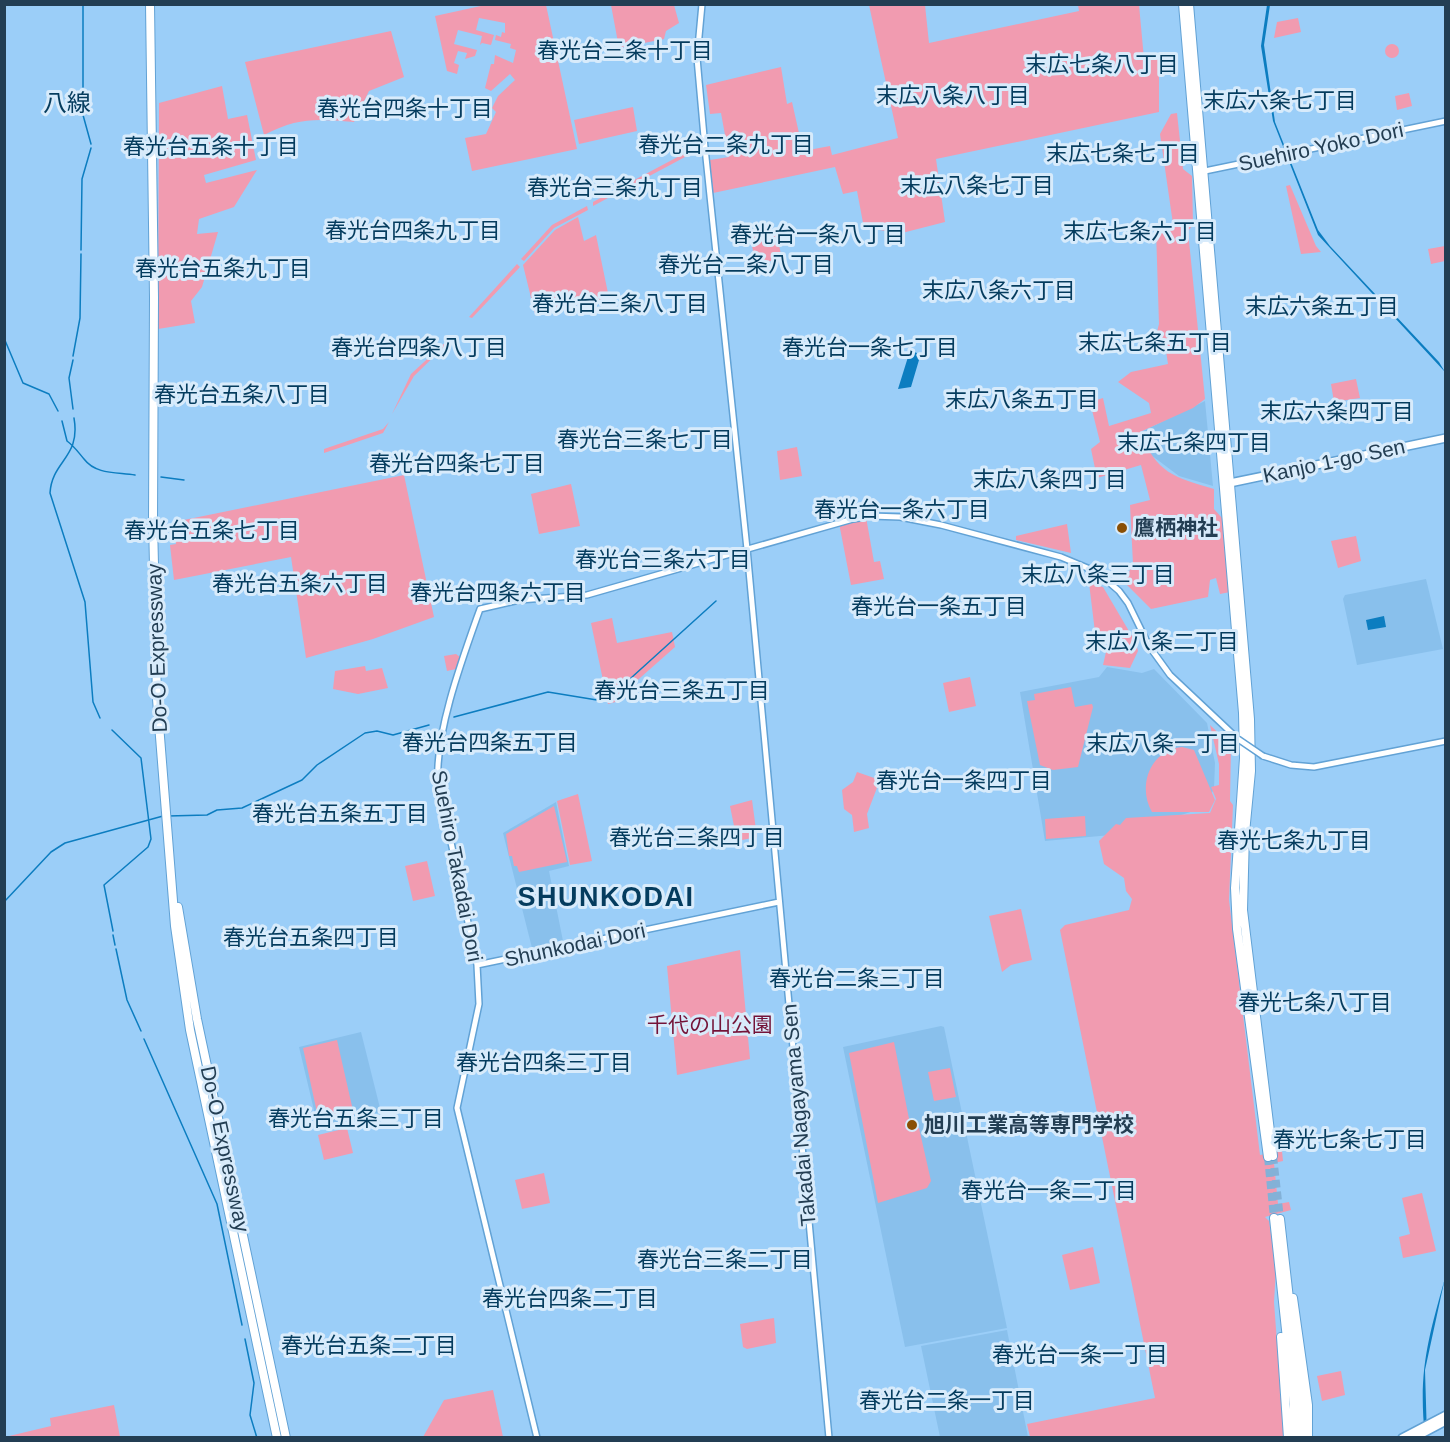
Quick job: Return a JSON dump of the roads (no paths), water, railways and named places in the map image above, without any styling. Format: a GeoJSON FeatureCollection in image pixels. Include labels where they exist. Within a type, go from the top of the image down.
{"type":"FeatureCollection","features":[{"type":"Feature","properties":{"kind":"highway","name":"Do-O Expressway"},"geometry":{"type":"LineString","coordinates":[[150,4],[154,297],[152,457],[158,726],[165,805],[188,1020],[277,1437]]}},
{"type":"Feature","properties":{"kind":"highway"},"geometry":{"type":"LineString","coordinates":[[1183,4],[1251,742],[1242,882],[1244,931],[1271,1157]]}},
{"type":"Feature","properties":{"kind":"highway"},"geometry":{"type":"LineString","coordinates":[[1189,4],[1200,172]]}},
{"type":"Feature","properties":{"kind":"highway","name":"Do-O Expressway"},"geometry":{"type":"LineString","coordinates":[[170,859],[197,1019],[286,1437]]}},
{"type":"Feature","properties":{"kind":"highway"},"geometry":{"type":"LineString","coordinates":[[1277,1218],[1282,1267],[1302,1350],[1308,1405],[1298,1437]]}},
{"type":"Feature","properties":{"kind":"highway"},"geometry":{"type":"LineString","coordinates":[[1282,1267],[1278,1305],[1298,1437]]}},
{"type":"Feature","properties":{"kind":"main road","name":"Kanjo 1-go Sen"},"geometry":{"type":"LineString","coordinates":[[1226,484],[1446,438]]}},
{"type":"Feature","properties":{"kind":"main road"},"geometry":{"type":"LineString","coordinates":[[1414,1437],[1446,1415]]}},
{"type":"Feature","properties":{"kind":"main road"},"geometry":{"type":"LineString","coordinates":[[1402,1437],[1446,1420]]}},
{"type":"Feature","properties":{"kind":"street","name":"Takadai Nagayama Sen"},"geometry":{"type":"LineString","coordinates":[[702,4],[697,58],[747,549],[829,1437]]}},
{"type":"Feature","properties":{"kind":"street","name":"Suehiro Yoko Dori"},"geometry":{"type":"LineString","coordinates":[[1200,172],[1446,121]]}},
{"type":"Feature","properties":{"kind":"street","name":"Suehiro Takadai Dori"},"geometry":{"type":"LineString","coordinates":[[537,1437],[457,1108],[479,1004],[477,965],[438,781],[437,766],[443,729],[480,609],[519,600],[587,595],[854,519],[871,516],[900,517],[975,533],[1078,562],[1104,576],[1119,591],[1134,613],[1157,661],[1238,739],[1263,756],[1291,765],[1314,767],[1446,741]]}},
{"type":"Feature","properties":{"kind":"street","name":"Shunkodai Dori"},"geometry":{"type":"LineString","coordinates":[[477,965],[779,902]]}},
{"type":"Feature","properties":{"kind":"waterway"},"geometry":{"type":"LineString","coordinates":[[83,4],[83,87]]}},
{"type":"Feature","properties":{"kind":"waterway"},"geometry":{"type":"LineString","coordinates":[[83,96],[83,115],[91,144]]}},
{"type":"Feature","properties":{"kind":"waterway"},"geometry":{"type":"LineString","coordinates":[[81,250],[82,179],[91,148]]}},
{"type":"Feature","properties":{"kind":"waterway"},"geometry":{"type":"LineString","coordinates":[[73,356],[80,318],[81,254]]}},
{"type":"Feature","properties":{"kind":"waterway"},"geometry":{"type":"LineString","coordinates":[[4,338],[23,383],[49,394],[58,411]]}},
{"type":"Feature","properties":{"kind":"waterway"},"geometry":{"type":"LineString","coordinates":[[73,360],[69,378],[73,409]]}},
{"type":"Feature","properties":{"kind":"waterway"},"geometry":{"type":"LineString","coordinates":[[74,418],[73,442],[56,473],[50,493],[85,602],[93,702],[100,718]]}},
{"type":"Feature","properties":{"kind":"waterway"},"geometry":{"type":"LineString","coordinates":[[62,421],[67,441],[89,464],[101,470],[135,475]]}},
{"type":"Feature","properties":{"kind":"waterway"},"geometry":{"type":"LineString","coordinates":[[161,477],[184,480]]}},
{"type":"Feature","properties":{"kind":"waterway"},"geometry":{"type":"LineString","coordinates":[[610,697],[716,601]]}},
{"type":"Feature","properties":{"kind":"waterway"},"geometry":{"type":"LineString","coordinates":[[454,717],[548,692],[603,701]]}},
{"type":"Feature","properties":{"kind":"waterway"},"geometry":{"type":"LineString","coordinates":[[168,816],[207,815],[217,810],[242,808],[302,780],[317,765],[365,733],[377,731],[393,735],[429,725]]}},
{"type":"Feature","properties":{"kind":"waterway"},"geometry":{"type":"LineString","coordinates":[[112,730],[141,758],[151,839],[148,847],[104,885],[113,931]]}},
{"type":"Feature","properties":{"kind":"waterway"},"geometry":{"type":"LineString","coordinates":[[4,902],[51,852],[65,843],[163,816]]}},
{"type":"Feature","properties":{"kind":"waterway"},"geometry":{"type":"LineString","coordinates":[[113,935],[115,945]]}},
{"type":"Feature","properties":{"kind":"waterway"},"geometry":{"type":"LineString","coordinates":[[116,949],[127,1000],[141,1031]]}},
{"type":"Feature","properties":{"kind":"waterway"},"geometry":{"type":"LineString","coordinates":[[144,1039],[217,1204],[242,1325]]}},
{"type":"Feature","properties":{"kind":"waterway"},"geometry":{"type":"LineString","coordinates":[[245,1339],[254,1383],[250,1415],[257,1438]]}},
{"type":"Feature","properties":{"kind":"tunnel"},"geometry":{"type":"LineString","coordinates":[[1273,1156],[1280,1219]]}},
{"type":"Feature","properties":{"kind":"tunnel"},"geometry":{"type":"LineString","coordinates":[[1268,1157],[1274,1218]]}},
{"type":"Feature","properties":{"kind":"place","name":"鷹栖神社"},"geometry":{"type":"Point","coordinates":[1122,528]}},
{"type":"Feature","properties":{"kind":"place","name":"旭川工業高等専門学校"},"geometry":{"type":"Point","coordinates":[912,1125]}},
{"type":"Feature","properties":{"kind":"district","name":"春光台三条十丁目"},"geometry":{"type":"Point","coordinates":[625,50]}},
{"type":"Feature","properties":{"kind":"district","name":"末広七条八丁目"},"geometry":{"type":"Point","coordinates":[1102,64]}},
{"type":"Feature","properties":{"kind":"district","name":"末広八条八丁目"},"geometry":{"type":"Point","coordinates":[953,95]}},
{"type":"Feature","properties":{"kind":"district","name":"末広六条七丁目"},"geometry":{"type":"Point","coordinates":[1280,100]}},
{"type":"Feature","properties":{"kind":"district","name":"八線"},"geometry":{"type":"Point","coordinates":[67,103]}},
{"type":"Feature","properties":{"kind":"district","name":"春光台四条十丁目"},"geometry":{"type":"Point","coordinates":[405,108]}},
{"type":"Feature","properties":{"kind":"district","name":"春光台二条九丁目"},"geometry":{"type":"Point","coordinates":[726,144]}},
{"type":"Feature","properties":{"kind":"district","name":"春光台五条十丁目"},"geometry":{"type":"Point","coordinates":[211,146]}},
{"type":"Feature","properties":{"kind":"district","name":"末広七条七丁目"},"geometry":{"type":"Point","coordinates":[1123,153]}},
{"type":"Feature","properties":{"kind":"district","name":"末広八条七丁目"},"geometry":{"type":"Point","coordinates":[977,185]}},
{"type":"Feature","properties":{"kind":"district","name":"春光台三条九丁目"},"geometry":{"type":"Point","coordinates":[615,187]}},
{"type":"Feature","properties":{"kind":"district","name":"春光台四条九丁目"},"geometry":{"type":"Point","coordinates":[413,230]}},
{"type":"Feature","properties":{"kind":"district","name":"末広七条六丁目"},"geometry":{"type":"Point","coordinates":[1140,231]}},
{"type":"Feature","properties":{"kind":"district","name":"春光台一条八丁目"},"geometry":{"type":"Point","coordinates":[818,234]}},
{"type":"Feature","properties":{"kind":"district","name":"春光台二条八丁目"},"geometry":{"type":"Point","coordinates":[746,264]}},
{"type":"Feature","properties":{"kind":"district","name":"春光台五条九丁目"},"geometry":{"type":"Point","coordinates":[223,268]}},
{"type":"Feature","properties":{"kind":"district","name":"末広八条六丁目"},"geometry":{"type":"Point","coordinates":[999,290]}},
{"type":"Feature","properties":{"kind":"district","name":"春光台三条八丁目"},"geometry":{"type":"Point","coordinates":[620,303]}},
{"type":"Feature","properties":{"kind":"district","name":"末広六条五丁目"},"geometry":{"type":"Point","coordinates":[1322,306]}},
{"type":"Feature","properties":{"kind":"district","name":"末広七条五丁目"},"geometry":{"type":"Point","coordinates":[1155,342]}},
{"type":"Feature","properties":{"kind":"district","name":"春光台四条八丁目"},"geometry":{"type":"Point","coordinates":[419,347]}},
{"type":"Feature","properties":{"kind":"district","name":"春光台一条七丁目"},"geometry":{"type":"Point","coordinates":[870,347]}},
{"type":"Feature","properties":{"kind":"district","name":"春光台五条八丁目"},"geometry":{"type":"Point","coordinates":[242,394]}},
{"type":"Feature","properties":{"kind":"district","name":"末広八条五丁目"},"geometry":{"type":"Point","coordinates":[1022,399]}},
{"type":"Feature","properties":{"kind":"district","name":"末広六条四丁目"},"geometry":{"type":"Point","coordinates":[1337,411]}},
{"type":"Feature","properties":{"kind":"district","name":"春光台三条七丁目"},"geometry":{"type":"Point","coordinates":[645,439]}},
{"type":"Feature","properties":{"kind":"district","name":"末広七条四丁目"},"geometry":{"type":"Point","coordinates":[1194,442]}},
{"type":"Feature","properties":{"kind":"district","name":"春光台四条七丁目"},"geometry":{"type":"Point","coordinates":[457,463]}},
{"type":"Feature","properties":{"kind":"district","name":"末広八条四丁目"},"geometry":{"type":"Point","coordinates":[1050,479]}},
{"type":"Feature","properties":{"kind":"district","name":"春光台一条六丁目"},"geometry":{"type":"Point","coordinates":[902,509]}},
{"type":"Feature","properties":{"kind":"district","name":"春光台五条七丁目"},"geometry":{"type":"Point","coordinates":[212,530]}},
{"type":"Feature","properties":{"kind":"district","name":"春光台三条六丁目"},"geometry":{"type":"Point","coordinates":[663,559]}},
{"type":"Feature","properties":{"kind":"district","name":"末広八条三丁目"},"geometry":{"type":"Point","coordinates":[1098,574]}},
{"type":"Feature","properties":{"kind":"district","name":"春光台五条六丁目"},"geometry":{"type":"Point","coordinates":[300,583]}},
{"type":"Feature","properties":{"kind":"district","name":"春光台四条六丁目"},"geometry":{"type":"Point","coordinates":[498,592]}},
{"type":"Feature","properties":{"kind":"district","name":"春光台一条五丁目"},"geometry":{"type":"Point","coordinates":[939,606]}},
{"type":"Feature","properties":{"kind":"district","name":"末広八条二丁目"},"geometry":{"type":"Point","coordinates":[1162,641]}},
{"type":"Feature","properties":{"kind":"district","name":"春光台三条五丁目"},"geometry":{"type":"Point","coordinates":[682,690]}},
{"type":"Feature","properties":{"kind":"district","name":"春光台四条五丁目"},"geometry":{"type":"Point","coordinates":[490,742]}},
{"type":"Feature","properties":{"kind":"district","name":"末広八条一丁目"},"geometry":{"type":"Point","coordinates":[1163,743]}},
{"type":"Feature","properties":{"kind":"district","name":"春光台一条四丁目"},"geometry":{"type":"Point","coordinates":[964,780]}},
{"type":"Feature","properties":{"kind":"district","name":"春光台五条五丁目"},"geometry":{"type":"Point","coordinates":[340,813]}},
{"type":"Feature","properties":{"kind":"district","name":"春光台三条四丁目"},"geometry":{"type":"Point","coordinates":[697,837]}},
{"type":"Feature","properties":{"kind":"district","name":"春光七条九丁目"},"geometry":{"type":"Point","coordinates":[1294,840]}},
{"type":"Feature","properties":{"kind":"district","name":"SHUNKODAI"},"geometry":{"type":"Point","coordinates":[606,897]}},
{"type":"Feature","properties":{"kind":"district","name":"春光台五条四丁目"},"geometry":{"type":"Point","coordinates":[311,937]}},
{"type":"Feature","properties":{"kind":"district","name":"春光台二条三丁目"},"geometry":{"type":"Point","coordinates":[857,978]}},
{"type":"Feature","properties":{"kind":"district","name":"春光七条八丁目"},"geometry":{"type":"Point","coordinates":[1315,1002]}},
{"type":"Feature","properties":{"kind":"district","name":"春光台四条三丁目"},"geometry":{"type":"Point","coordinates":[544,1062]}},
{"type":"Feature","properties":{"kind":"district","name":"春光台五条三丁目"},"geometry":{"type":"Point","coordinates":[356,1118]}},
{"type":"Feature","properties":{"kind":"district","name":"春光七条七丁目"},"geometry":{"type":"Point","coordinates":[1350,1139]}},
{"type":"Feature","properties":{"kind":"district","name":"春光台一条二丁目"},"geometry":{"type":"Point","coordinates":[1049,1190]}},
{"type":"Feature","properties":{"kind":"district","name":"春光台三条二丁目"},"geometry":{"type":"Point","coordinates":[725,1259]}},
{"type":"Feature","properties":{"kind":"district","name":"春光台四条二丁目"},"geometry":{"type":"Point","coordinates":[570,1298]}},
{"type":"Feature","properties":{"kind":"district","name":"春光台五条二丁目"},"geometry":{"type":"Point","coordinates":[369,1345]}},
{"type":"Feature","properties":{"kind":"district","name":"春光台一条一丁目"},"geometry":{"type":"Point","coordinates":[1080,1354]}},
{"type":"Feature","properties":{"kind":"district","name":"春光台二条一丁目"},"geometry":{"type":"Point","coordinates":[947,1400]}},
{"type":"Feature","properties":{"kind":"park label","name":"千代の山公園"},"geometry":{"type":"Point","coordinates":[710,1025]}}]}
